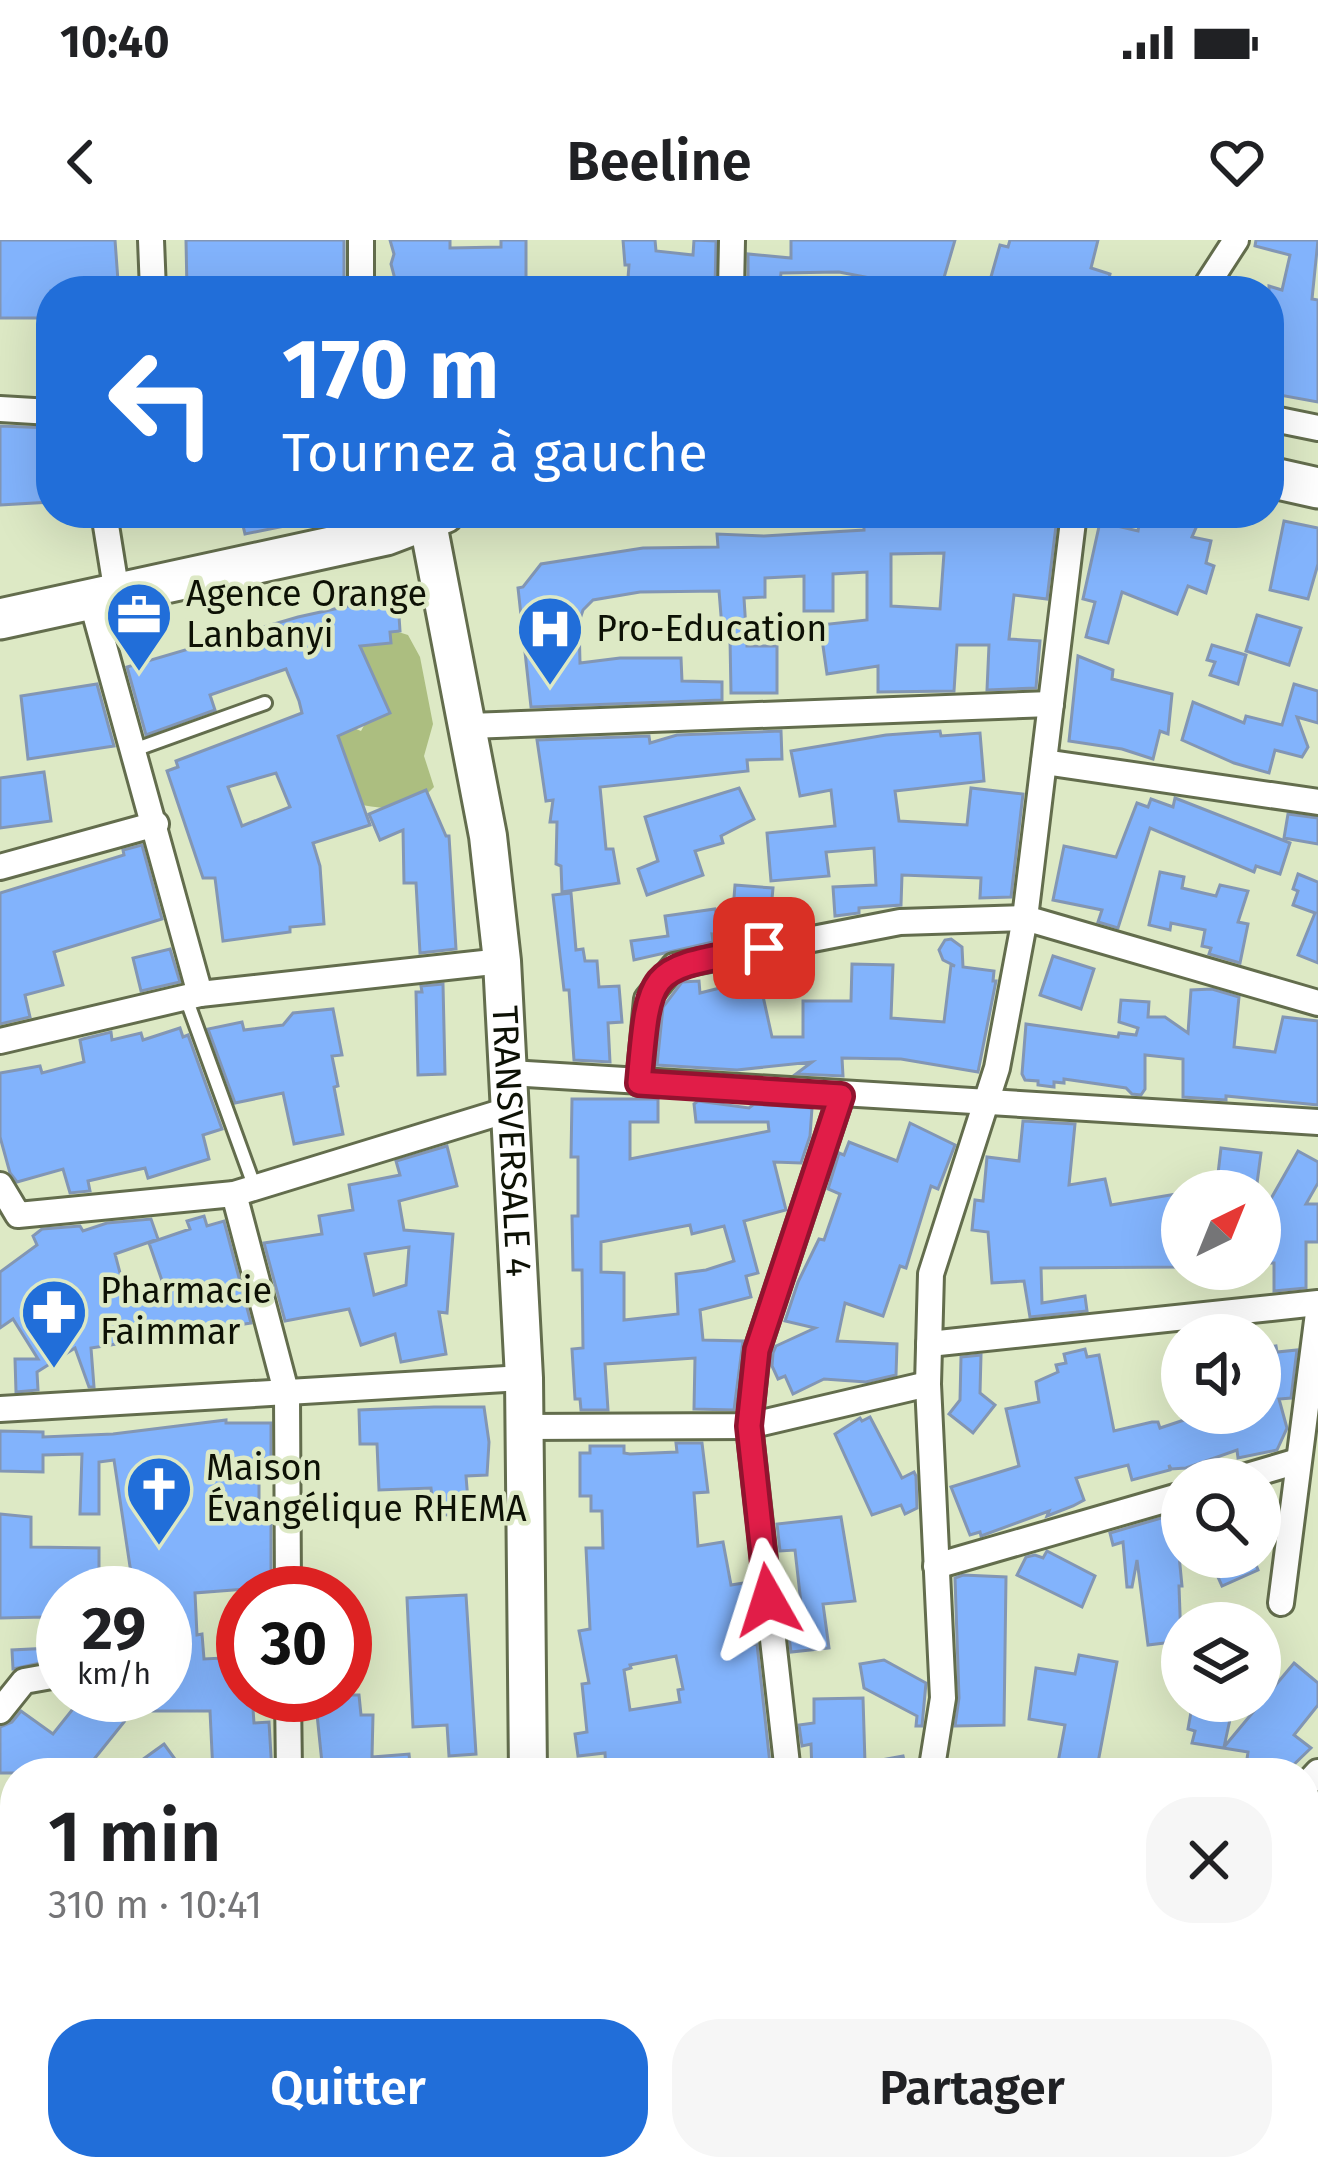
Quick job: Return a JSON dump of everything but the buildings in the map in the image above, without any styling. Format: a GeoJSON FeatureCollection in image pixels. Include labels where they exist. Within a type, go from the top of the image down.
{"type":"FeatureCollection","features":[{"type":"Feature","properties":{"kind":"main road"},"geometry":{"type":"LineString","coordinates":[[1284,480],[1318,488]]}},
{"type":"Feature","properties":{"kind":"main road"},"geometry":{"type":"LineString","coordinates":[[0,619],[369,528]]}},
{"type":"Feature","properties":{"kind":"main road","name":"TRANSVERSALE 4"},"geometry":{"type":"LineString","coordinates":[[437,528],[447,632],[488,836],[502,961],[524,1378],[529,1758]]}},
{"type":"Feature","properties":{"kind":"street"},"geometry":{"type":"LineString","coordinates":[[152,240],[153,276]]}},
{"type":"Feature","properties":{"kind":"street"},"geometry":{"type":"LineString","coordinates":[[361,240],[361,276]]}},
{"type":"Feature","properties":{"kind":"street"},"geometry":{"type":"LineString","coordinates":[[731,276],[732,240]]}},
{"type":"Feature","properties":{"kind":"street"},"geometry":{"type":"LineString","coordinates":[[1213,276],[1236,240]]}},
{"type":"Feature","properties":{"kind":"street"},"geometry":{"type":"LineString","coordinates":[[0,409],[36,411]]}},
{"type":"Feature","properties":{"kind":"street"},"geometry":{"type":"LineString","coordinates":[[1284,421],[1318,428]]}},
{"type":"Feature","properties":{"kind":"street"},"geometry":{"type":"LineString","coordinates":[[104,528],[104,597],[134,750],[193,996]]}},
{"type":"Feature","properties":{"kind":"street"},"geometry":{"type":"LineString","coordinates":[[933,1758],[943,1698],[928,1384],[931,1274],[997,1069],[1024,918],[1071,528]]}},
{"type":"Feature","properties":{"kind":"street"},"geometry":{"type":"LineString","coordinates":[[469,726],[1051,704]]}},
{"type":"Feature","properties":{"kind":"street"},"geometry":{"type":"LineString","coordinates":[[1044,762],[1318,802]]}},
{"type":"Feature","properties":{"kind":"street"},"geometry":{"type":"LineString","coordinates":[[0,867],[155,824]]}},
{"type":"Feature","properties":{"kind":"street"},"geometry":{"type":"LineString","coordinates":[[639,1083],[647,999],[657,981],[674,966],[900,922],[1024,918],[1318,1003]]}},
{"type":"Feature","properties":{"kind":"street"},"geometry":{"type":"LineString","coordinates":[[0,1041],[193,996],[502,961]]}},
{"type":"Feature","properties":{"kind":"street"},"geometry":{"type":"LineString","coordinates":[[0,1185],[19,1215],[244,1191],[509,1091],[639,1083],[1318,1123]]}},
{"type":"Feature","properties":{"kind":"street"},"geometry":{"type":"LineString","coordinates":[[786,1758],[749,1426],[757,1350],[841,1096]]}},
{"type":"Feature","properties":{"kind":"street"},"geometry":{"type":"LineString","coordinates":[[244,1191],[287,1395],[288,1566]]}},
{"type":"Feature","properties":{"kind":"street"},"geometry":{"type":"LineString","coordinates":[[928,1345],[1318,1303]]}},
{"type":"Feature","properties":{"kind":"street"},"geometry":{"type":"LineString","coordinates":[[1281,1604],[1318,1313]]}},
{"type":"Feature","properties":{"kind":"street"},"geometry":{"type":"LineString","coordinates":[[0,1409],[524,1378]]}},
{"type":"Feature","properties":{"kind":"street"},"geometry":{"type":"LineString","coordinates":[[523,1427],[749,1426],[928,1384]]}},
{"type":"Feature","properties":{"kind":"street"},"geometry":{"type":"LineString","coordinates":[[1281,1466],[1298,1461]]}},
{"type":"Feature","properties":{"kind":"street"},"geometry":{"type":"LineString","coordinates":[[936,1566],[1161,1501]]}},
{"type":"Feature","properties":{"kind":"street"},"geometry":{"type":"LineString","coordinates":[[0,1711],[25,1681],[36,1679]]}},
{"type":"Feature","properties":{"kind":"street"},"geometry":{"type":"LineString","coordinates":[[289,1722],[289,1758]]}},
{"type":"Feature","properties":{"kind":"lane"},"geometry":{"type":"LineString","coordinates":[[134,750],[265,703]]}},
{"type":"Feature","properties":{"kind":"lane"},"geometry":{"type":"LineString","coordinates":[[193,996],[244,1191]]}},
{"type":"Feature","properties":{"kind":"green space"},"geometry":{"type":"Polygon","coordinates":[[[392,630],[408,635],[420,657],[433,724],[424,756],[434,787],[416,801],[386,808],[353,803],[333,736],[344,724],[361,731],[377,702],[327,645],[392,630]]]}},
{"type":"Feature","properties":{"kind":"place","name":"Agence Orange Lanbanyi"},"geometry":{"type":"Point","coordinates":[139,674]}},
{"type":"Feature","properties":{"kind":"place","name":"Pro-Education"},"geometry":{"type":"Point","coordinates":[550,688]}},
{"type":"Feature","properties":{"kind":"place","name":"Pharmacie Faimmar"},"geometry":{"type":"Point","coordinates":[54,1371]}},
{"type":"Feature","properties":{"kind":"place","name":"Maison Évangélique RHEMA"},"geometry":{"type":"Point","coordinates":[159,1548]}},
{"type":"Feature","properties":{"kind":"route"},"geometry":{"type":"LineString","coordinates":[[764,948],[674,966],[657,981],[647,999],[639,1083],[841,1096],[757,1350],[749,1426],[768,1600]]}}]}
